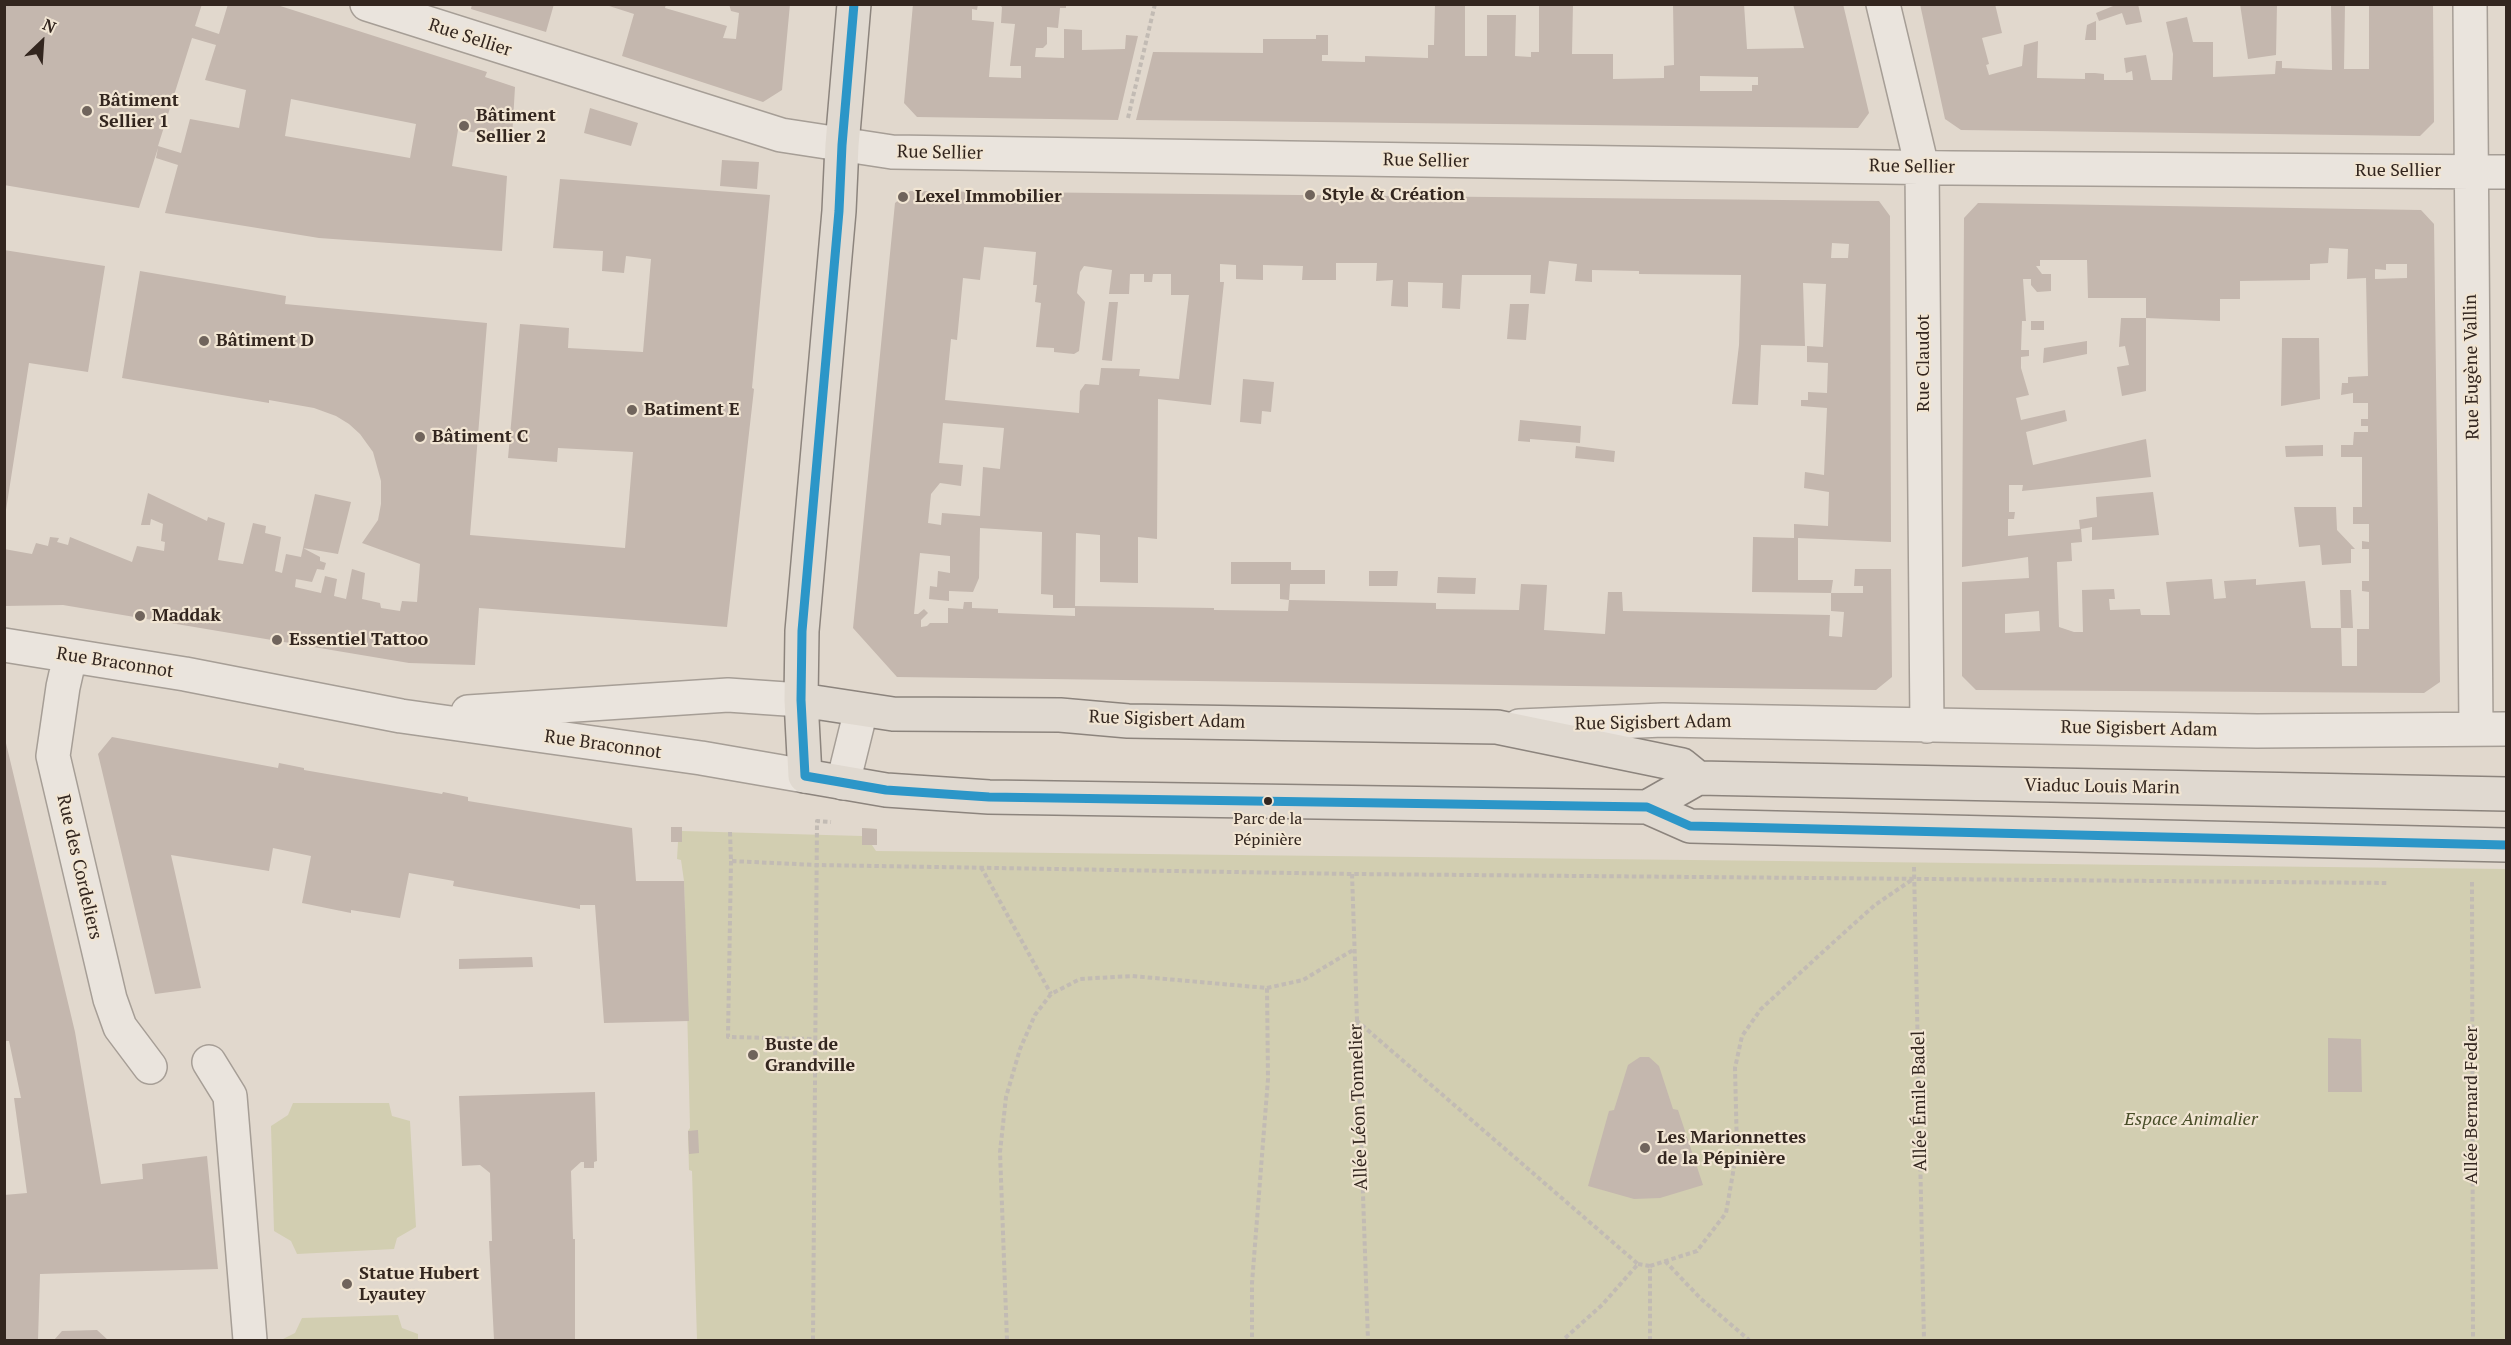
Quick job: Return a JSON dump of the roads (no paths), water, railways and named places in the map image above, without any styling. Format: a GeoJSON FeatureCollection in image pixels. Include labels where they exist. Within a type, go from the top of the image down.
{"type":"FeatureCollection","features":[{"type":"Feature","properties":{"kind":"main road"},"geometry":{"type":"LineString","coordinates":[[854,4],[842,145],[839,212],[806,579],[801,700],[805,776],[936,795],[989,797],[1647,807],[1690,826],[2506,845]]}},
{"type":"Feature","properties":{"kind":"main road","name":"Rue Sigisbert Adam"},"geometry":{"type":"LineString","coordinates":[[801,700],[902,715],[1060,715],[1139,721],[1497,727]]}},
{"type":"Feature","properties":{"kind":"main road","name":"Viaduc Louis Marin"},"geometry":{"type":"LineString","coordinates":[[1497,727],[1682,765],[1698,778],[2506,794]]}},
{"type":"Feature","properties":{"kind":"main road"},"geometry":{"type":"LineString","coordinates":[[1647,807],[1698,778]]}},
{"type":"Feature","properties":{"kind":"street","name":"Rue Sellier"},"geometry":{"type":"LineString","coordinates":[[367,4],[781,135],[892,152],[1922,167],[2506,172]]}},
{"type":"Feature","properties":{"kind":"street","name":"Rue Claudot"},"geometry":{"type":"LineString","coordinates":[[1882,4],[1922,167],[1927,726]]}},
{"type":"Feature","properties":{"kind":"street","name":"Rue Eugène Vallin"},"geometry":{"type":"LineString","coordinates":[[2470,4],[2470,172],[2491,729]]}},
{"type":"Feature","properties":{"kind":"street","name":"Rue Braconnot"},"geometry":{"type":"LineString","coordinates":[[4,645],[176,673],[401,716],[701,758],[805,776]]}},
{"type":"Feature","properties":{"kind":"street","name":"Rue des Cordeliers"},"geometry":{"type":"LineString","coordinates":[[70,656],[53,756],[110,999],[120,1027],[150,1067]]}},
{"type":"Feature","properties":{"kind":"street","name":"Rue Braconnot"},"geometry":{"type":"LineString","coordinates":[[401,716],[728,695],[801,700]]}},
{"type":"Feature","properties":{"kind":"street"},"geometry":{"type":"LineString","coordinates":[[843,783],[861,710]]}},
{"type":"Feature","properties":{"kind":"street","name":"Rue Sigisbert Adam"},"geometry":{"type":"LineString","coordinates":[[1497,727],[1664,720],[2257,731],[2491,729]]}},
{"type":"Feature","properties":{"kind":"street"},"geometry":{"type":"LineString","coordinates":[[209,1062],[230,1096],[250,1341]]}},
{"type":"Feature","properties":{"kind":"place","name":"Bâtiment Sellier 1"},"geometry":{"type":"Point","coordinates":[87,111]}},
{"type":"Feature","properties":{"kind":"place","name":"Bâtiment Sellier 2"},"geometry":{"type":"Point","coordinates":[464,126]}},
{"type":"Feature","properties":{"kind":"place","name":"Style & Création"},"geometry":{"type":"Point","coordinates":[1310,195]}},
{"type":"Feature","properties":{"kind":"place","name":"Lexel Immobilier"},"geometry":{"type":"Point","coordinates":[903,197]}},
{"type":"Feature","properties":{"kind":"place","name":"Bâtiment D"},"geometry":{"type":"Point","coordinates":[204,341]}},
{"type":"Feature","properties":{"kind":"place","name":"Batiment E"},"geometry":{"type":"Point","coordinates":[632,410]}},
{"type":"Feature","properties":{"kind":"place","name":"Bâtiment C"},"geometry":{"type":"Point","coordinates":[420,437]}},
{"type":"Feature","properties":{"kind":"place","name":"Maddak"},"geometry":{"type":"Point","coordinates":[140,616]}},
{"type":"Feature","properties":{"kind":"place","name":"Essentiel Tattoo"},"geometry":{"type":"Point","coordinates":[277,640]}},
{"type":"Feature","properties":{"kind":"place","name":"Parc de la Pépinière"},"geometry":{"type":"Point","coordinates":[1268,801]}},
{"type":"Feature","properties":{"kind":"place","name":"Buste de Grandville"},"geometry":{"type":"Point","coordinates":[753,1055]}},
{"type":"Feature","properties":{"kind":"place","name":"Les Marionnettes de la Pépinière"},"geometry":{"type":"Point","coordinates":[1645,1148]}},
{"type":"Feature","properties":{"kind":"place","name":"Statue Hubert Lyautey"},"geometry":{"type":"Point","coordinates":[347,1284]}},
{"type":"Feature","properties":{"kind":"park label","name":"Espace Animalier"},"geometry":{"type":"Point","coordinates":[2191,1120]}}]}
